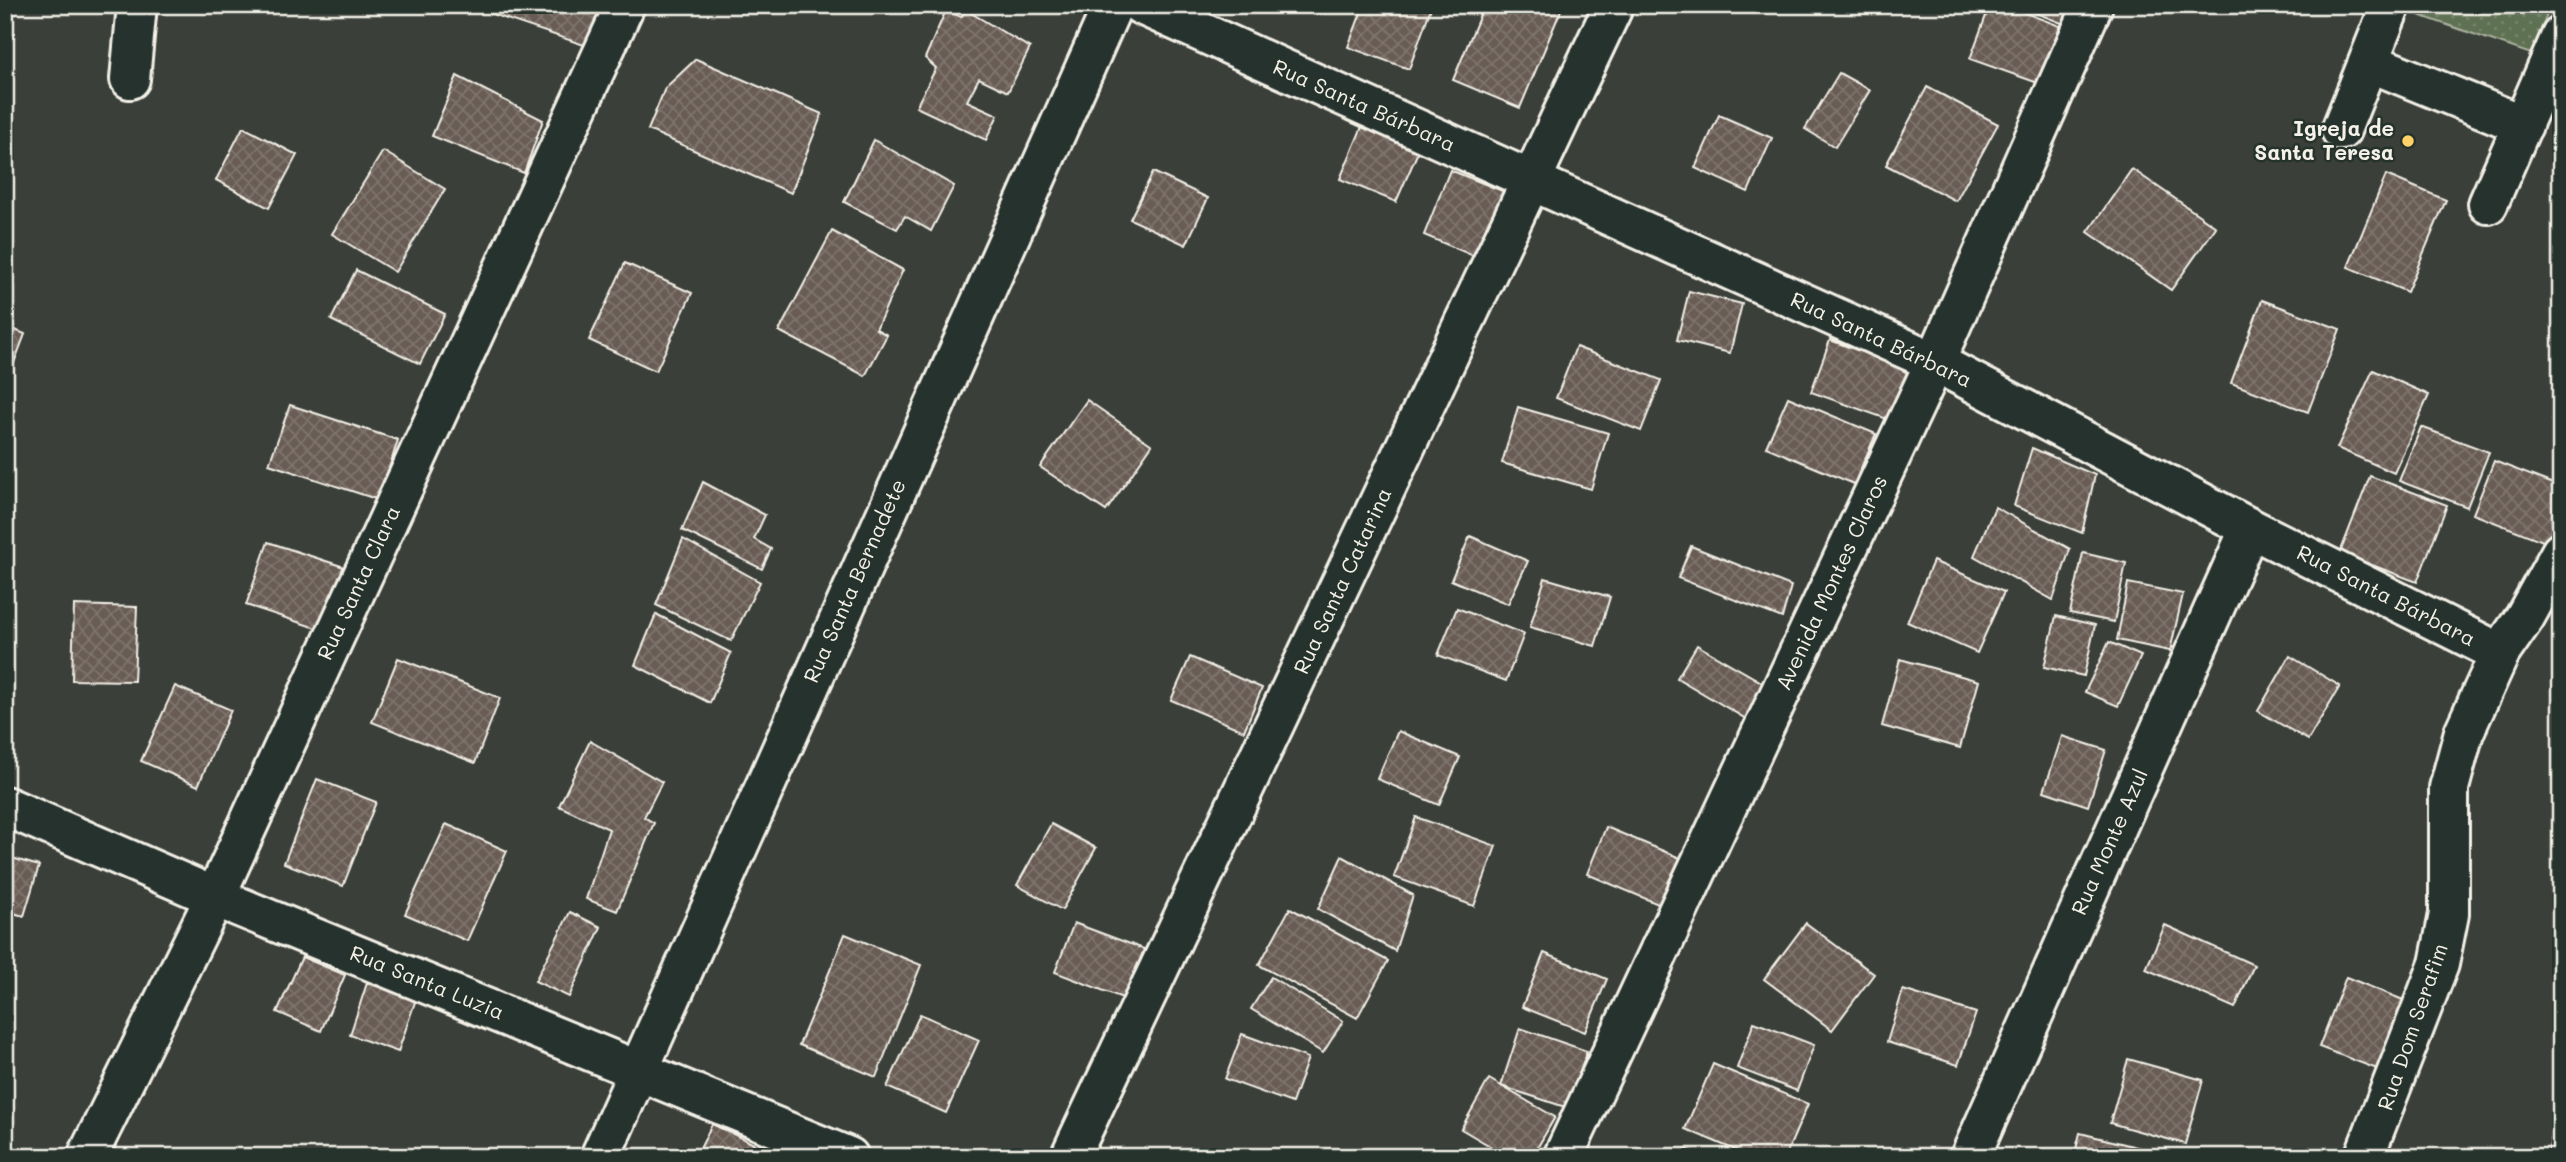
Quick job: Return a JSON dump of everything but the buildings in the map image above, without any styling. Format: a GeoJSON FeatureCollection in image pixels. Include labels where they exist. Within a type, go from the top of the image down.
{"type":"FeatureCollection","features":[{"type":"Feature","properties":{"kind":"street"},"geometry":{"type":"LineString","coordinates":[[130,79],[137,5]]}},
{"type":"Feature","properties":{"kind":"street","name":"Rua Santa Clara"},"geometry":{"type":"LineString","coordinates":[[87,1157],[215,897],[625,5]]}},
{"type":"Feature","properties":{"kind":"street","name":"Rua Santa Bernadete"},"geometry":{"type":"LineString","coordinates":[[600,1157],[1113,5]]}},
{"type":"Feature","properties":{"kind":"street","name":"Rua Santa Bárbara"},"geometry":{"type":"LineString","coordinates":[[1141,5],[1935,362],[2250,528],[2500,653],[2525,617],[2561,552]]}},
{"type":"Feature","properties":{"kind":"street","name":"Rua Santa Catarina"},"geometry":{"type":"LineString","coordinates":[[1070,1157],[1614,5]]}},
{"type":"Feature","properties":{"kind":"street","name":"Avenida Montes Claros"},"geometry":{"type":"LineString","coordinates":[[1563,1157],[1935,362],[2093,5]]}},
{"type":"Feature","properties":{"kind":"street"},"geometry":{"type":"LineString","coordinates":[[2341,131],[2391,5]]}},
{"type":"Feature","properties":{"kind":"street"},"geometry":{"type":"LineString","coordinates":[[2488,204],[2561,36]]}},
{"type":"Feature","properties":{"kind":"street"},"geometry":{"type":"LineString","coordinates":[[2369,62],[2522,125]]}},
{"type":"Feature","properties":{"kind":"street","name":"Rua Monte Azul"},"geometry":{"type":"LineString","coordinates":[[1970,1157],[2250,528]]}},
{"type":"Feature","properties":{"kind":"street","name":"Rua Dom Serafim"},"geometry":{"type":"LineString","coordinates":[[2364,1157],[2439,964],[2449,914],[2449,788],[2464,732],[2500,653]]}},
{"type":"Feature","properties":{"kind":"street","name":"Rua Santa Luzia"},"geometry":{"type":"LineString","coordinates":[[5,806],[215,897],[849,1157]]}},
{"type":"Feature","properties":{"kind":"green space"},"geometry":{"type":"Polygon","coordinates":[[[2406,5],[2551,5],[2531,54],[2404,10],[2406,5]]]}},
{"type":"Feature","properties":{"kind":"place","name":"Igreja de Santa Teresa"},"geometry":{"type":"Point","coordinates":[2408,141]}}]}
